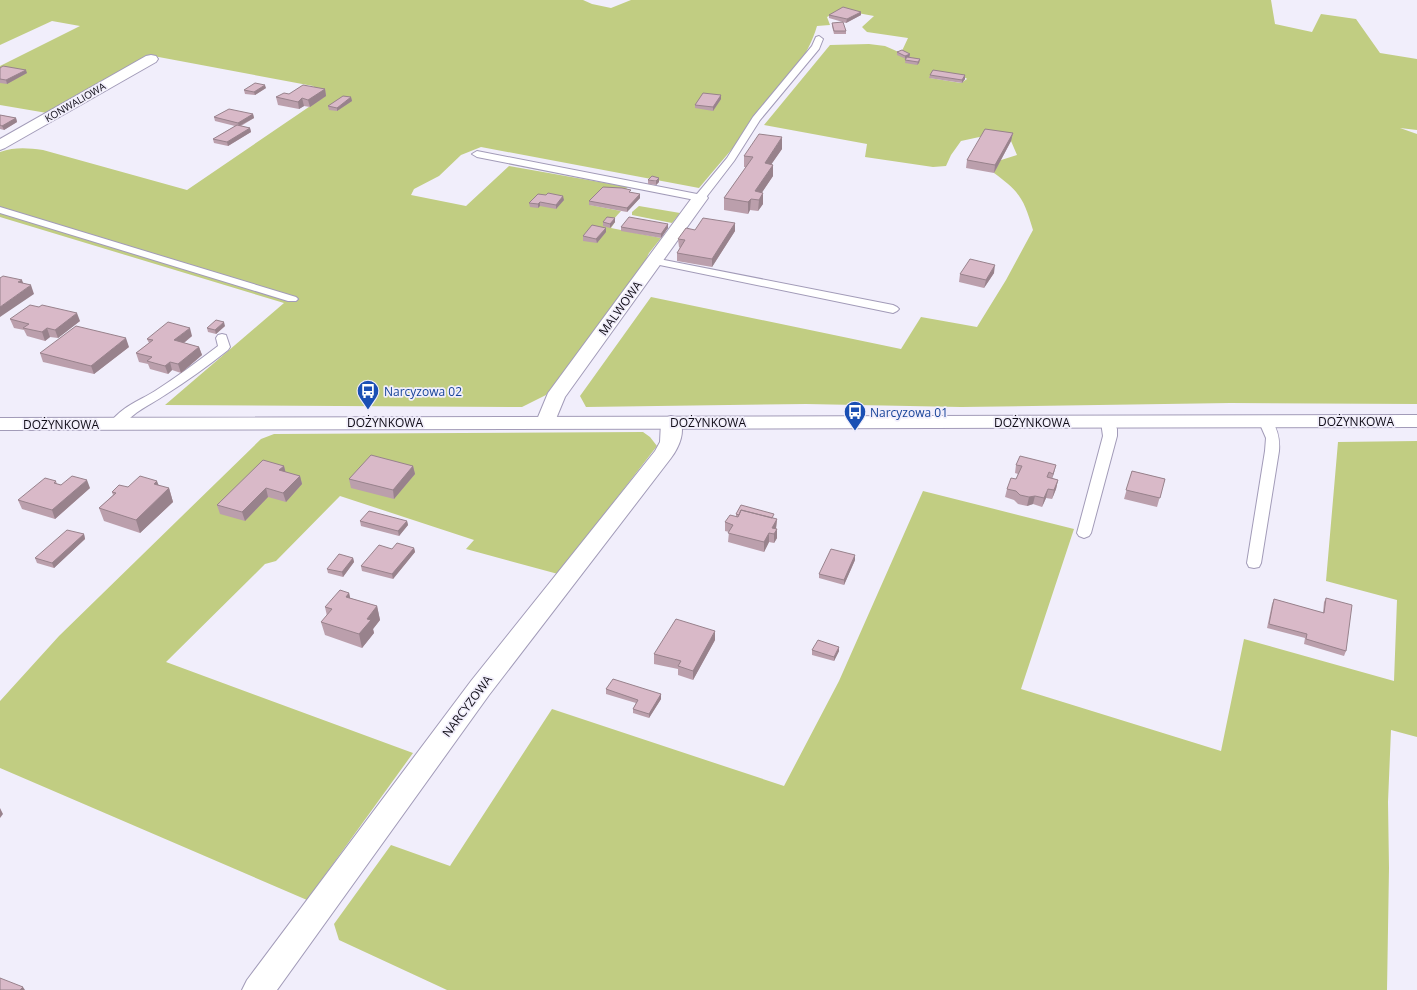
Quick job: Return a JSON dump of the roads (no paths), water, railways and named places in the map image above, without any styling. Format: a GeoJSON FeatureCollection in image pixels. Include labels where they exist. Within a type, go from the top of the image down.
{"type":"FeatureCollection","features":[{"type":"Feature","properties":{"kind":"street","name":"KONWALIOWA"},"geometry":{"type":"LineString","coordinates":[[0,145],[151,59]]}},
{"type":"Feature","properties":{"kind":"street","name":"MALWOWA"},"geometry":{"type":"LineString","coordinates":[[546,422],[555,397],[700,198]]}},
{"type":"Feature","properties":{"kind":"street","name":"DOŻYNKOWA"},"geometry":{"type":"LineString","coordinates":[[0,424],[1417,421]]}},
{"type":"Feature","properties":{"kind":"street","name":"NARCYZOWA"},"geometry":{"type":"LineString","coordinates":[[258,990],[480,688],[664,453],[670,442],[671,422]]}},
{"type":"Feature","properties":{"kind":"lane"},"geometry":{"type":"LineString","coordinates":[[477,154],[700,198],[731,159],[756,119],[816,47],[819,39]]}},
{"type":"Feature","properties":{"kind":"lane"},"geometry":{"type":"LineString","coordinates":[[0,210],[292,299]]}},
{"type":"Feature","properties":{"kind":"lane"},"geometry":{"type":"LineString","coordinates":[[654,262],[673,264],[893,309]]}},
{"type":"Feature","properties":{"kind":"lane"},"geometry":{"type":"LineString","coordinates":[[117,423],[127,412],[150,400],[197,369],[224,347],[222,338]]}},
{"type":"Feature","properties":{"kind":"lane"},"geometry":{"type":"LineString","coordinates":[[1084,533],[1110,436],[1108,422]]}},
{"type":"Feature","properties":{"kind":"lane"},"geometry":{"type":"LineString","coordinates":[[1254,563],[1272,451],[1273,438],[1266,422]]}},
{"type":"Feature","properties":{"kind":"place","name":"Narcyzowa 02"},"geometry":{"type":"Point","coordinates":[368,410]}},
{"type":"Feature","properties":{"kind":"place","name":"Narcyzowa 01"},"geometry":{"type":"Point","coordinates":[855,432]}}]}
